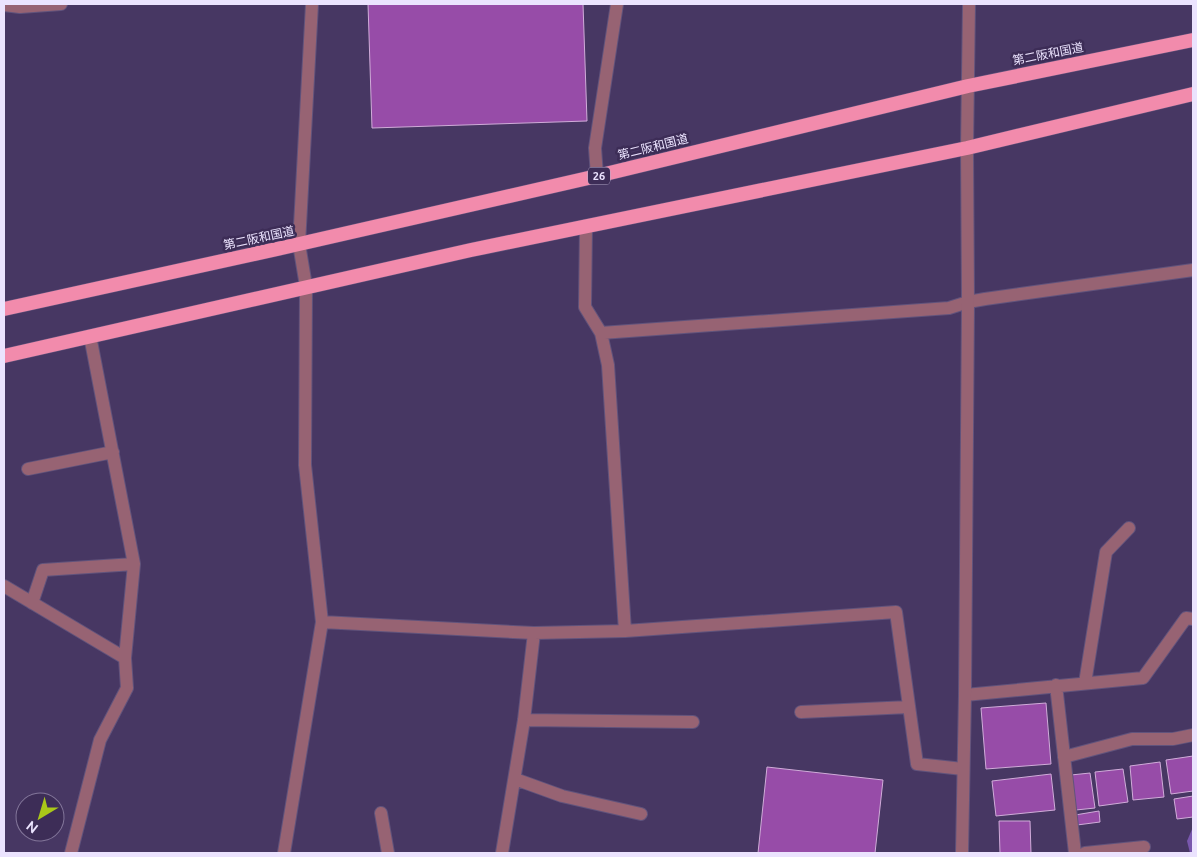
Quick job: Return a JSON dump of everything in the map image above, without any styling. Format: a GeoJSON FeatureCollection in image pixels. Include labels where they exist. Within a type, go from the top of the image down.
{"type":"FeatureCollection","features":[{"type":"Feature","properties":{"kind":"highway","name":"第二阪和国道"},"geometry":{"type":"LineString","coordinates":[[4,309],[597,176],[968,86],[1193,40]]}},
{"type":"Feature","properties":{"kind":"highway"},"geometry":{"type":"LineString","coordinates":[[4,356],[306,286],[586,226],[967,148],[1193,94]]}},
{"type":"Feature","properties":{"kind":"street"},"geometry":{"type":"LineString","coordinates":[[4,5],[20,7],[61,4]]}},
{"type":"Feature","properties":{"kind":"street"},"geometry":{"type":"LineString","coordinates":[[284,853],[322,622],[305,465],[306,286],[299,244],[312,4]]}},
{"type":"Feature","properties":{"kind":"street"},"geometry":{"type":"LineString","coordinates":[[597,176],[595,148],[618,4]]}},
{"type":"Feature","properties":{"kind":"street"},"geometry":{"type":"LineString","coordinates":[[962,853],[965,695],[969,4]]}},
{"type":"Feature","properties":{"kind":"street"},"geometry":{"type":"LineString","coordinates":[[586,226],[585,307],[601,333],[608,365],[625,632]]}},
{"type":"Feature","properties":{"kind":"street"},"geometry":{"type":"LineString","coordinates":[[601,333],[949,308],[968,302],[1193,270]]}},
{"type":"Feature","properties":{"kind":"street"},"geometry":{"type":"LineString","coordinates":[[71,853],[100,740],[127,688],[125,658],[134,564],[90,336]]}},
{"type":"Feature","properties":{"kind":"street"},"geometry":{"type":"LineString","coordinates":[[28,469],[113,452]]}},
{"type":"Feature","properties":{"kind":"street"},"geometry":{"type":"LineString","coordinates":[[1085,683],[1106,552],[1129,528]]}},
{"type":"Feature","properties":{"kind":"street"},"geometry":{"type":"LineString","coordinates":[[32,603],[43,570],[134,564]]}},
{"type":"Feature","properties":{"kind":"street"},"geometry":{"type":"LineString","coordinates":[[4,586],[125,658]]}},
{"type":"Feature","properties":{"kind":"street"},"geometry":{"type":"LineString","coordinates":[[322,622],[534,633],[625,632],[896,612],[917,764],[963,769]]}},
{"type":"Feature","properties":{"kind":"street"},"geometry":{"type":"LineString","coordinates":[[965,695],[1143,678],[1186,618],[1193,619]]}},
{"type":"Feature","properties":{"kind":"street"},"geometry":{"type":"LineString","coordinates":[[502,853],[524,720],[534,633]]}},
{"type":"Feature","properties":{"kind":"street"},"geometry":{"type":"LineString","coordinates":[[1056,685],[1075,853]]}},
{"type":"Feature","properties":{"kind":"street"},"geometry":{"type":"LineString","coordinates":[[801,712],[909,707]]}},
{"type":"Feature","properties":{"kind":"street"},"geometry":{"type":"LineString","coordinates":[[524,720],[692,722]]}},
{"type":"Feature","properties":{"kind":"street"},"geometry":{"type":"LineString","coordinates":[[1064,757],[1132,740],[1173,739],[1193,735]]}},
{"type":"Feature","properties":{"kind":"street"},"geometry":{"type":"LineString","coordinates":[[515,779],[562,796],[641,814]]}},
{"type":"Feature","properties":{"kind":"street"},"geometry":{"type":"LineString","coordinates":[[381,813],[388,853]]}},
{"type":"Feature","properties":{"kind":"street"},"geometry":{"type":"LineString","coordinates":[[1085,853],[1144,847]]}},
{"type":"Feature","properties":{"kind":"shaded area"},"geometry":{"type":"Polygon","coordinates":[[[1193,827],[1193,853],[1190,853],[1187,841],[1193,827]]]}},
{"type":"Feature","properties":{"kind":"building"},"geometry":{"type":"Polygon","coordinates":[[[368,4],[583,4],[587,121],[372,128],[368,4]]]}},
{"type":"Feature","properties":{"kind":"building"},"geometry":{"type":"Polygon","coordinates":[[[1046,703],[1051,764],[986,769],[981,708],[1046,703]]]}},
{"type":"Feature","properties":{"kind":"building"},"geometry":{"type":"Polygon","coordinates":[[[1193,756],[1193,791],[1171,794],[1166,760],[1193,756]]]}},
{"type":"Feature","properties":{"kind":"building"},"geometry":{"type":"Polygon","coordinates":[[[1160,762],[1164,797],[1133,800],[1130,766],[1160,762]]]}},
{"type":"Feature","properties":{"kind":"building"},"geometry":{"type":"Polygon","coordinates":[[[767,767],[883,780],[875,853],[758,853],[767,767]]]}},
{"type":"Feature","properties":{"kind":"building"},"geometry":{"type":"Polygon","coordinates":[[[1123,769],[1128,802],[1099,806],[1095,772],[1123,769]]]}},
{"type":"Feature","properties":{"kind":"building"},"geometry":{"type":"Polygon","coordinates":[[[1090,773],[1095,808],[1076,810],[1071,775],[1090,773]]]}},
{"type":"Feature","properties":{"kind":"building"},"geometry":{"type":"Polygon","coordinates":[[[1051,774],[1055,810],[996,816],[992,781],[1051,774]]]}},
{"type":"Feature","properties":{"kind":"building"},"geometry":{"type":"Polygon","coordinates":[[[1193,796],[1193,817],[1177,819],[1174,799],[1193,796]]]}},
{"type":"Feature","properties":{"kind":"building"},"geometry":{"type":"Polygon","coordinates":[[[1099,811],[1100,822],[1077,825],[1075,815],[1099,811]]]}},
{"type":"Feature","properties":{"kind":"building"},"geometry":{"type":"Polygon","coordinates":[[[999,821],[1030,821],[1031,853],[1000,853],[999,821]]]}}]}
